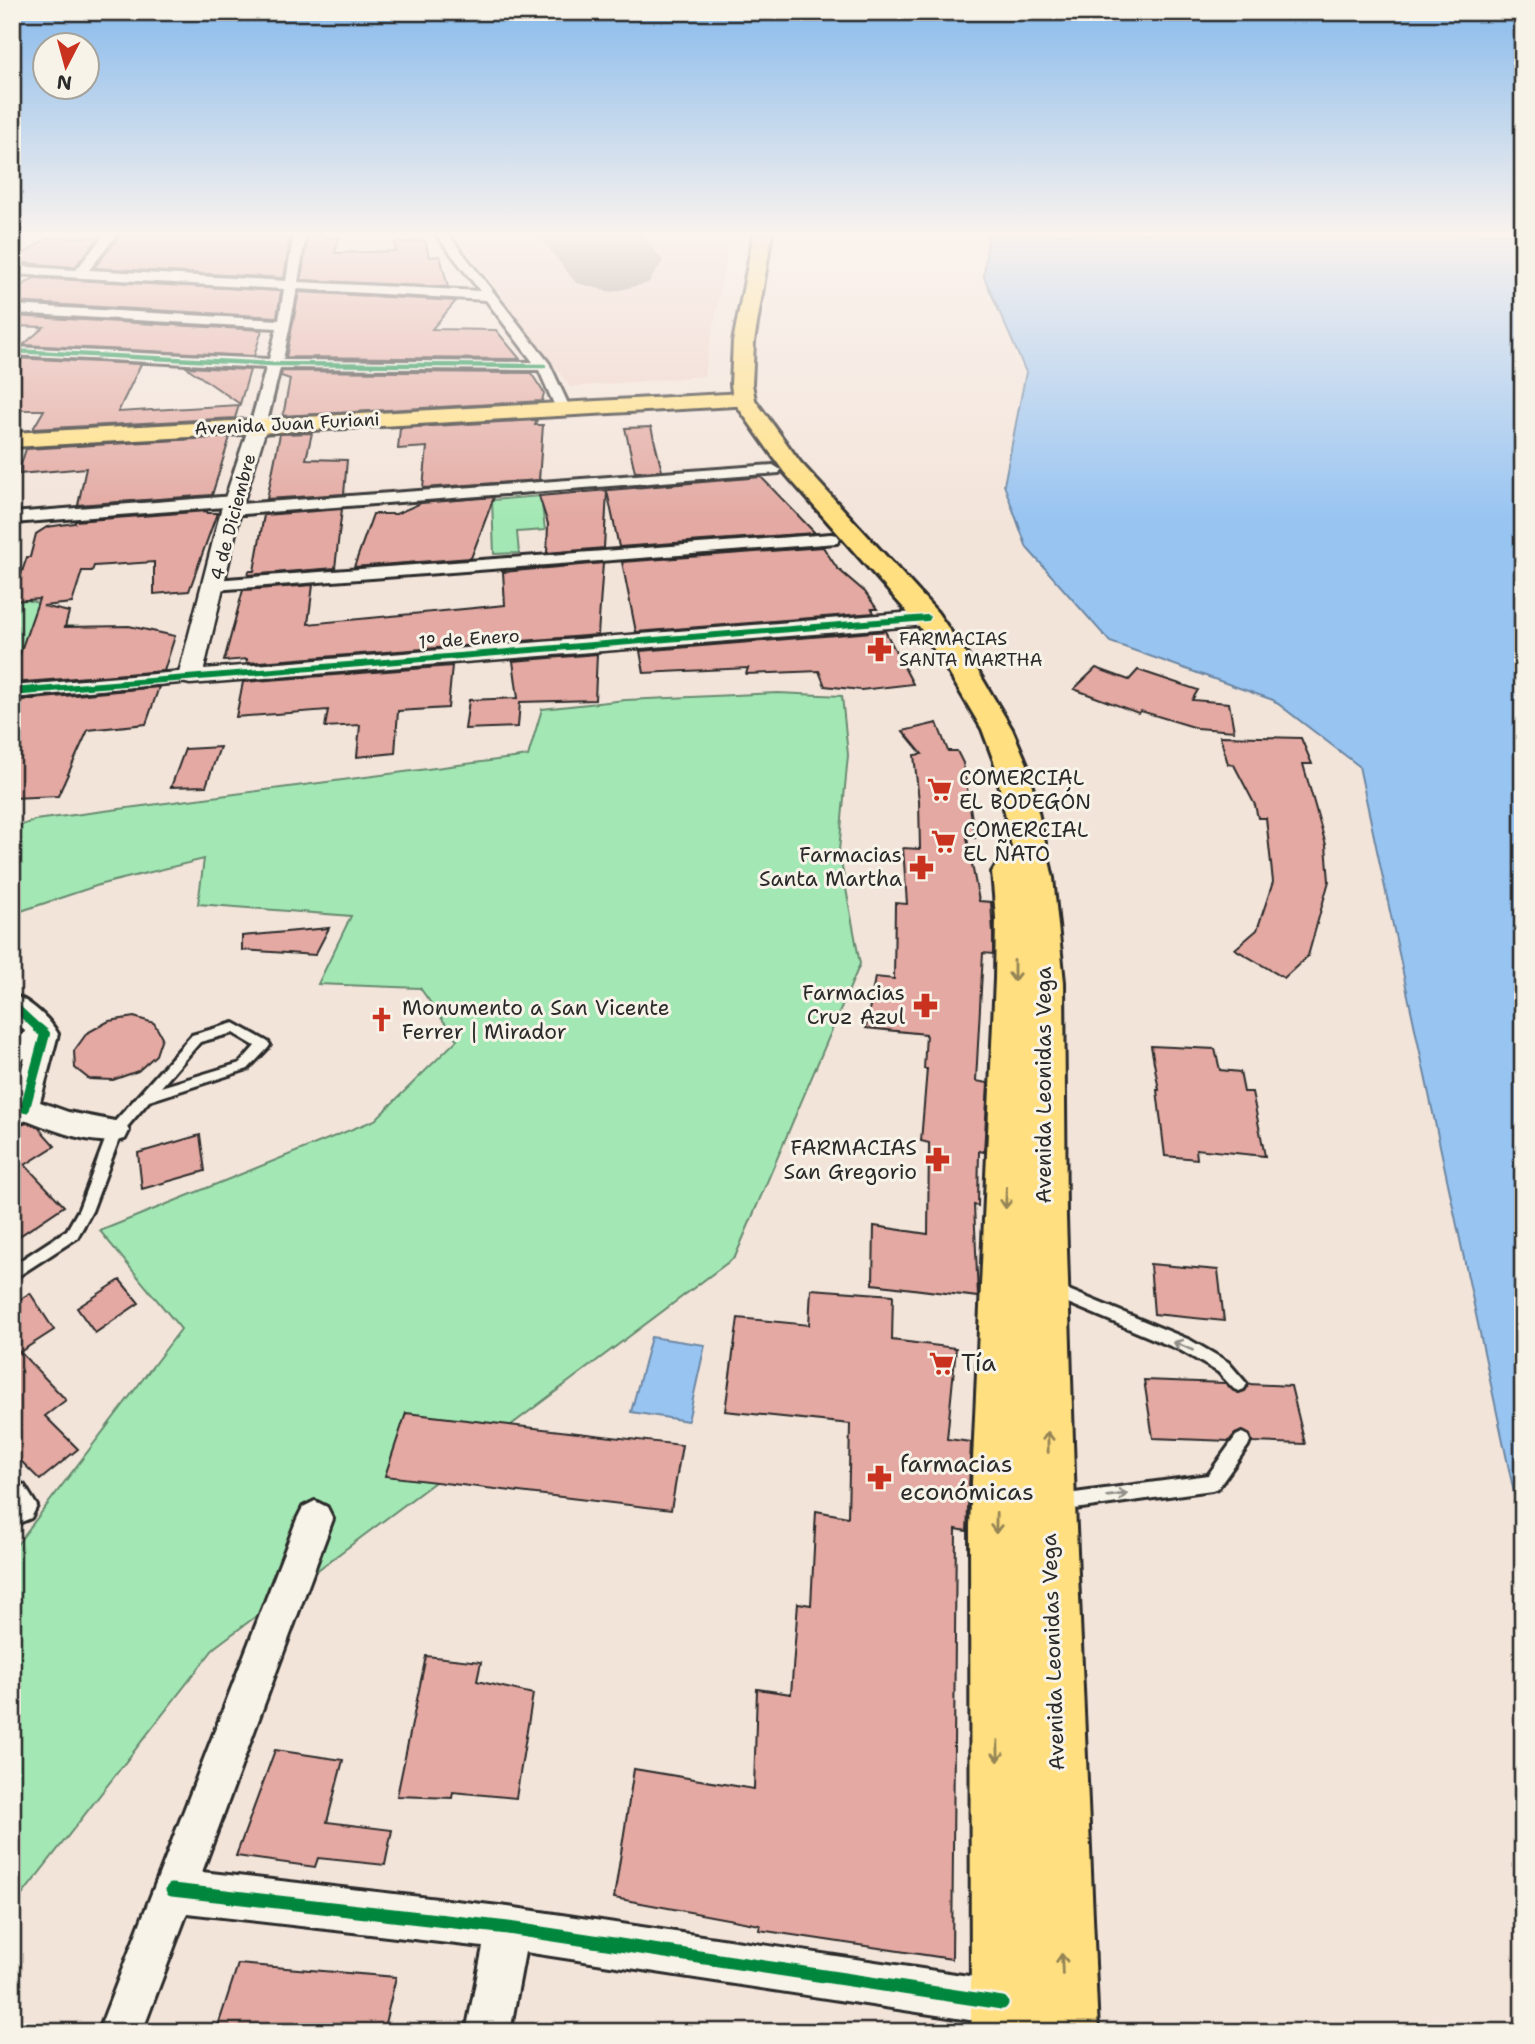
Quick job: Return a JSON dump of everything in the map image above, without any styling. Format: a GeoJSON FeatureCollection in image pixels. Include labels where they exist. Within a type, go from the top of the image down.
{"type":"FeatureCollection","features":[{"type":"Feature","properties":{"kind":"main road"},"geometry":{"type":"LineString","coordinates":[[729,383],[732,328]]}},
{"type":"Feature","properties":{"kind":"main road"},"geometry":{"type":"LineString","coordinates":[[729,383],[741,365],[747,328]]}},
{"type":"Feature","properties":{"kind":"main road","name":"Avenida Juan Furiani"},"geometry":{"type":"LineString","coordinates":[[12,440],[562,408],[608,408],[729,383]]}},
{"type":"Feature","properties":{"kind":"main road","name":"Avenida Leonidas Vega"},"geometry":{"type":"LineString","coordinates":[[729,383],[773,470],[831,539],[916,620],[971,732],[999,820],[1014,918],[996,1527],[1003,2017]]}},
{"type":"Feature","properties":{"kind":"main road","name":"Avenida Leonidas Vega"},"geometry":{"type":"LineString","coordinates":[[729,383],[792,467],[916,620],[966,677],[1002,741],[1011,764],[1036,878],[1045,982],[1045,1286],[1049,1505],[1065,2032]]}},
{"type":"Feature","properties":{"kind":"street","name":"4 de Diciembre"},"geometry":{"type":"LineString","coordinates":[[190,677],[233,506],[284,328]]}},
{"type":"Feature","properties":{"kind":"street"},"geometry":{"type":"LineString","coordinates":[[516,328],[544,366],[562,408]]}},
{"type":"Feature","properties":{"kind":"street"},"geometry":{"type":"LineString","coordinates":[[12,351],[273,364],[544,366]]}},
{"type":"Feature","properties":{"kind":"street"},"geometry":{"type":"LineString","coordinates":[[12,518],[773,470]]}},
{"type":"Feature","properties":{"kind":"street"},"geometry":{"type":"LineString","coordinates":[[215,585],[831,539]]}},
{"type":"Feature","properties":{"kind":"street","name":"1º de Enero"},"geometry":{"type":"LineString","coordinates":[[12,692],[916,620]]}},
{"type":"Feature","properties":{"kind":"street"},"geometry":{"type":"LineString","coordinates":[[12,1004],[45,1034]]}},
{"type":"Feature","properties":{"kind":"street"},"geometry":{"type":"LineString","coordinates":[[12,1053],[45,1034]]}},
{"type":"Feature","properties":{"kind":"street"},"geometry":{"type":"LineString","coordinates":[[45,1034],[19,1112],[115,1131]]}},
{"type":"Feature","properties":{"kind":"street"},"geometry":{"type":"LineString","coordinates":[[120,2032],[314,1518]]}},
{"type":"Feature","properties":{"kind":"street"},"geometry":{"type":"LineString","coordinates":[[172,1890],[508,1928],[1003,2017]]}},
{"type":"Feature","properties":{"kind":"street"},"geometry":{"type":"LineString","coordinates":[[488,2032],[508,1928]]}},
{"type":"Feature","properties":{"kind":"lane"},"geometry":{"type":"LineString","coordinates":[[12,1274],[72,1234],[85,1211],[115,1131],[143,1098],[196,1038],[234,1028],[264,1045],[244,1066],[143,1098]]}},
{"type":"Feature","properties":{"kind":"lane"},"geometry":{"type":"LineString","coordinates":[[1045,1286],[1185,1345],[1223,1367],[1239,1384]]}},
{"type":"Feature","properties":{"kind":"lane"},"geometry":{"type":"LineString","coordinates":[[1049,1505],[1212,1482],[1242,1441]]}},
{"type":"Feature","properties":{"kind":"shaded area"},"geometry":{"type":"Polygon","coordinates":[[[526,328],[713,328],[704,376],[570,387],[526,328]]]}},
{"type":"Feature","properties":{"kind":"green space"},"geometry":{"type":"Polygon","coordinates":[[[541,496],[545,530],[517,532],[519,553],[494,554],[492,500],[541,496]]]}},
{"type":"Feature","properties":{"kind":"green space"},"geometry":{"type":"Polygon","coordinates":[[[27,600],[38,603],[65,626],[82,627],[24,660],[12,659],[12,601],[27,600]]]}},
{"type":"Feature","properties":{"kind":"green space"},"geometry":{"type":"Polygon","coordinates":[[[778,693],[842,696],[848,755],[839,851],[860,964],[735,1257],[215,1647],[12,1908],[12,1551],[181,1329],[100,1231],[375,1120],[457,1040],[420,988],[318,984],[351,916],[198,904],[204,859],[102,884],[12,914],[12,829],[35,820],[528,756],[542,709],[626,700],[778,693]]]}},
{"type":"Feature","properties":{"kind":"water"},"geometry":{"type":"Polygon","coordinates":[[[1007,328],[1523,328],[1523,1535],[1359,766],[1273,700],[1110,642],[1027,548],[1004,485],[1026,372],[1007,328]]]}},
{"type":"Feature","properties":{"kind":"water"},"geometry":{"type":"Polygon","coordinates":[[[651,1337],[705,1345],[688,1421],[631,1412],[651,1337]]]}},
{"type":"Feature","properties":{"kind":"building"},"geometry":{"type":"Polygon","coordinates":[[[42,328],[262,330],[254,356],[23,345],[42,328]]]}},
{"type":"Feature","properties":{"kind":"building"},"geometry":{"type":"Polygon","coordinates":[[[292,328],[433,328],[496,330],[520,359],[286,357],[292,328]]]}},
{"type":"Feature","properties":{"kind":"building"},"geometry":{"type":"Polygon","coordinates":[[[12,358],[141,364],[118,412],[239,405],[235,418],[33,429],[44,410],[12,410],[12,358]]]}},
{"type":"Feature","properties":{"kind":"building"},"geometry":{"type":"Polygon","coordinates":[[[186,367],[250,370],[240,404],[186,367]]]}},
{"type":"Feature","properties":{"kind":"building"},"geometry":{"type":"Polygon","coordinates":[[[282,371],[531,373],[544,393],[542,401],[283,416],[290,379],[281,376],[282,371]]]}},
{"type":"Feature","properties":{"kind":"building"},"geometry":{"type":"Polygon","coordinates":[[[537,420],[535,425],[543,425],[539,480],[423,488],[427,447],[398,449],[400,428],[537,420]]]}},
{"type":"Feature","properties":{"kind":"building"},"geometry":{"type":"Polygon","coordinates":[[[651,427],[662,471],[635,472],[625,428],[651,427]]]}},
{"type":"Feature","properties":{"kind":"building"},"geometry":{"type":"Polygon","coordinates":[[[312,433],[306,459],[347,460],[344,494],[267,499],[280,434],[312,433]]]}},
{"type":"Feature","properties":{"kind":"building"},"geometry":{"type":"Polygon","coordinates":[[[230,437],[212,495],[78,505],[86,468],[18,474],[26,449],[230,437]]]}},
{"type":"Feature","properties":{"kind":"building"},"geometry":{"type":"Polygon","coordinates":[[[761,477],[815,533],[619,547],[607,491],[604,548],[547,553],[548,524],[539,496],[761,477]]]}},
{"type":"Feature","properties":{"kind":"building"},"geometry":{"type":"Polygon","coordinates":[[[494,497],[471,558],[354,567],[373,514],[396,514],[421,503],[494,497]]]}},
{"type":"Feature","properties":{"kind":"building"},"geometry":{"type":"Polygon","coordinates":[[[342,509],[335,568],[248,575],[249,571],[254,571],[264,515],[342,509]]]}},
{"type":"Feature","properties":{"kind":"building"},"geometry":{"type":"Polygon","coordinates":[[[207,511],[217,513],[189,591],[154,594],[154,562],[94,566],[92,571],[82,571],[72,603],[43,606],[69,612],[65,627],[129,626],[175,636],[164,671],[12,683],[12,659],[18,659],[39,599],[12,601],[27,557],[30,557],[36,534],[47,527],[75,521],[207,511]]]}},
{"type":"Feature","properties":{"kind":"building"},"geometry":{"type":"Polygon","coordinates":[[[823,547],[837,568],[865,592],[877,609],[872,609],[874,613],[636,632],[622,562],[823,547]]]}},
{"type":"Feature","properties":{"kind":"building"},"geometry":{"type":"Polygon","coordinates":[[[603,563],[598,635],[247,663],[247,659],[224,661],[243,590],[313,585],[308,624],[505,605],[503,572],[603,563]]]}},
{"type":"Feature","properties":{"kind":"building"},"geometry":{"type":"Polygon","coordinates":[[[885,631],[913,684],[861,690],[825,686],[819,671],[746,674],[748,668],[644,673],[640,651],[885,631]]]}},
{"type":"Feature","properties":{"kind":"building"},"geometry":{"type":"Polygon","coordinates":[[[597,654],[595,700],[520,702],[518,727],[465,729],[469,700],[518,698],[513,661],[597,654]]]}},
{"type":"Feature","properties":{"kind":"building"},"geometry":{"type":"Polygon","coordinates":[[[452,666],[448,708],[398,711],[395,753],[357,757],[360,725],[325,727],[328,710],[236,717],[243,682],[452,666]]]}},
{"type":"Feature","properties":{"kind":"building"},"geometry":{"type":"Polygon","coordinates":[[[1096,668],[1129,680],[1138,670],[1198,690],[1192,700],[1229,703],[1234,731],[1197,728],[1141,711],[1138,713],[1074,689],[1096,668]]]}},
{"type":"Feature","properties":{"kind":"building"},"geometry":{"type":"Polygon","coordinates":[[[159,687],[146,724],[88,730],[58,796],[12,798],[12,701],[159,687]]]}},
{"type":"Feature","properties":{"kind":"building"},"geometry":{"type":"Polygon","coordinates":[[[937,723],[948,751],[957,751],[963,763],[975,838],[967,838],[979,901],[991,902],[993,954],[983,953],[976,1081],[988,1083],[984,1152],[979,1151],[978,1206],[974,1205],[978,1297],[873,1284],[874,1226],[928,1234],[929,1143],[921,1141],[927,1069],[924,1069],[926,1034],[866,1028],[875,977],[894,979],[895,903],[907,904],[903,848],[920,849],[914,755],[922,754],[903,731],[937,723]]]}},
{"type":"Feature","properties":{"kind":"building"},"geometry":{"type":"Polygon","coordinates":[[[1220,736],[1301,738],[1312,764],[1303,764],[1326,845],[1329,881],[1308,956],[1284,978],[1235,949],[1257,930],[1273,882],[1266,818],[1258,818],[1255,805],[1234,765],[1228,764],[1220,736]]]}},
{"type":"Feature","properties":{"kind":"building"},"geometry":{"type":"Polygon","coordinates":[[[220,747],[206,786],[171,787],[185,749],[220,747]]]}},
{"type":"Feature","properties":{"kind":"building"},"geometry":{"type":"Polygon","coordinates":[[[329,928],[315,955],[242,950],[242,936],[329,928]]]}},
{"type":"Feature","properties":{"kind":"building"},"geometry":{"type":"Polygon","coordinates":[[[134,1017],[154,1023],[162,1037],[156,1055],[138,1071],[113,1080],[89,1079],[75,1068],[74,1051],[87,1033],[109,1021],[134,1017]]]}},
{"type":"Feature","properties":{"kind":"building"},"geometry":{"type":"Polygon","coordinates":[[[1151,1046],[1215,1049],[1220,1070],[1240,1072],[1244,1092],[1252,1092],[1265,1156],[1196,1149],[1197,1159],[1165,1156],[1159,1090],[1151,1046]]]}},
{"type":"Feature","properties":{"kind":"building"},"geometry":{"type":"Polygon","coordinates":[[[27,1123],[38,1127],[55,1146],[25,1165],[64,1206],[12,1241],[12,1128],[27,1123]]]}},
{"type":"Feature","properties":{"kind":"building"},"geometry":{"type":"Polygon","coordinates":[[[200,1135],[205,1171],[142,1189],[138,1153],[200,1135]]]}},
{"type":"Feature","properties":{"kind":"building"},"geometry":{"type":"Polygon","coordinates":[[[1150,1264],[1218,1270],[1224,1321],[1154,1314],[1150,1264]]]}},
{"type":"Feature","properties":{"kind":"building"},"geometry":{"type":"Polygon","coordinates":[[[120,1280],[139,1303],[95,1333],[77,1308],[120,1280]]]}},
{"type":"Feature","properties":{"kind":"building"},"geometry":{"type":"Polygon","coordinates":[[[811,1289],[893,1295],[892,1340],[956,1348],[947,1439],[971,1442],[967,1531],[956,1529],[952,1959],[759,1930],[760,1925],[614,1898],[634,1769],[754,1789],[757,1689],[791,1694],[798,1603],[811,1605],[816,1511],[848,1517],[850,1424],[725,1411],[738,1318],[809,1325],[811,1289]]]}},
{"type":"Feature","properties":{"kind":"building"},"geometry":{"type":"Polygon","coordinates":[[[30,1293],[54,1330],[20,1352],[66,1400],[45,1416],[78,1449],[40,1480],[12,1452],[12,1304],[30,1293]]]}},
{"type":"Feature","properties":{"kind":"building"},"geometry":{"type":"Polygon","coordinates":[[[1144,1380],[1225,1383],[1238,1393],[1245,1391],[1249,1384],[1291,1386],[1305,1444],[1252,1442],[1250,1435],[1243,1431],[1235,1434],[1229,1441],[1153,1438],[1144,1380]]]}},
{"type":"Feature","properties":{"kind":"building"},"geometry":{"type":"Polygon","coordinates":[[[406,1413],[682,1445],[671,1510],[385,1476],[406,1413]]]}},
{"type":"Feature","properties":{"kind":"building"},"geometry":{"type":"Polygon","coordinates":[[[426,1656],[481,1662],[477,1681],[533,1694],[516,1798],[453,1792],[452,1798],[397,1796],[426,1656]]]}},
{"type":"Feature","properties":{"kind":"building"},"geometry":{"type":"Polygon","coordinates":[[[275,1750],[343,1760],[327,1822],[392,1830],[385,1865],[318,1858],[315,1867],[236,1856],[275,1750]]]}},
{"type":"Feature","properties":{"kind":"building"},"geometry":{"type":"Polygon","coordinates":[[[238,1964],[396,1977],[383,2032],[216,2032],[238,1964]]]}},
{"type":"Feature","properties":{"kind":"cycle path"},"geometry":{"type":"LineString","coordinates":[[12,351],[273,364],[544,366]]}},
{"type":"Feature","properties":{"kind":"cycle path"},"geometry":{"type":"LineString","coordinates":[[12,692],[927,618]]}},
{"type":"Feature","properties":{"kind":"cycle path"},"geometry":{"type":"LineString","coordinates":[[12,1004],[45,1034],[25,1108]]}},
{"type":"Feature","properties":{"kind":"cycle path"},"geometry":{"type":"LineString","coordinates":[[172,1890],[508,1928],[1002,2003]]}},
{"type":"Feature","properties":{"kind":"place","name":"FARMACIAS SANTA MARTHA"},"geometry":{"type":"Point","coordinates":[879,649]}},
{"type":"Feature","properties":{"kind":"place","name":"COMERCIAL EL BODEGÓN"},"geometry":{"type":"Point","coordinates":[939,790]}},
{"type":"Feature","properties":{"kind":"place","name":"COMERCIAL EL ÑATO"},"geometry":{"type":"Point","coordinates":[943,842]}},
{"type":"Feature","properties":{"kind":"place","name":"Farmacias Santa Martha"},"geometry":{"type":"Point","coordinates":[922,867]}},
{"type":"Feature","properties":{"kind":"place","name":"Farmacias Cruz Azul"},"geometry":{"type":"Point","coordinates":[925,1005]}},
{"type":"Feature","properties":{"kind":"place","name":"Monumento a San Vicente Ferrer | Mirador"},"geometry":{"type":"Point","coordinates":[382,1020]}},
{"type":"Feature","properties":{"kind":"place","name":"FARMACIAS San Gregorio"},"geometry":{"type":"Point","coordinates":[937,1160]}},
{"type":"Feature","properties":{"kind":"place","name":"Tía"},"geometry":{"type":"Point","coordinates":[941,1363]}},
{"type":"Feature","properties":{"kind":"place","name":"farmacias económicas"},"geometry":{"type":"Point","coordinates":[880,1478]}}]}
